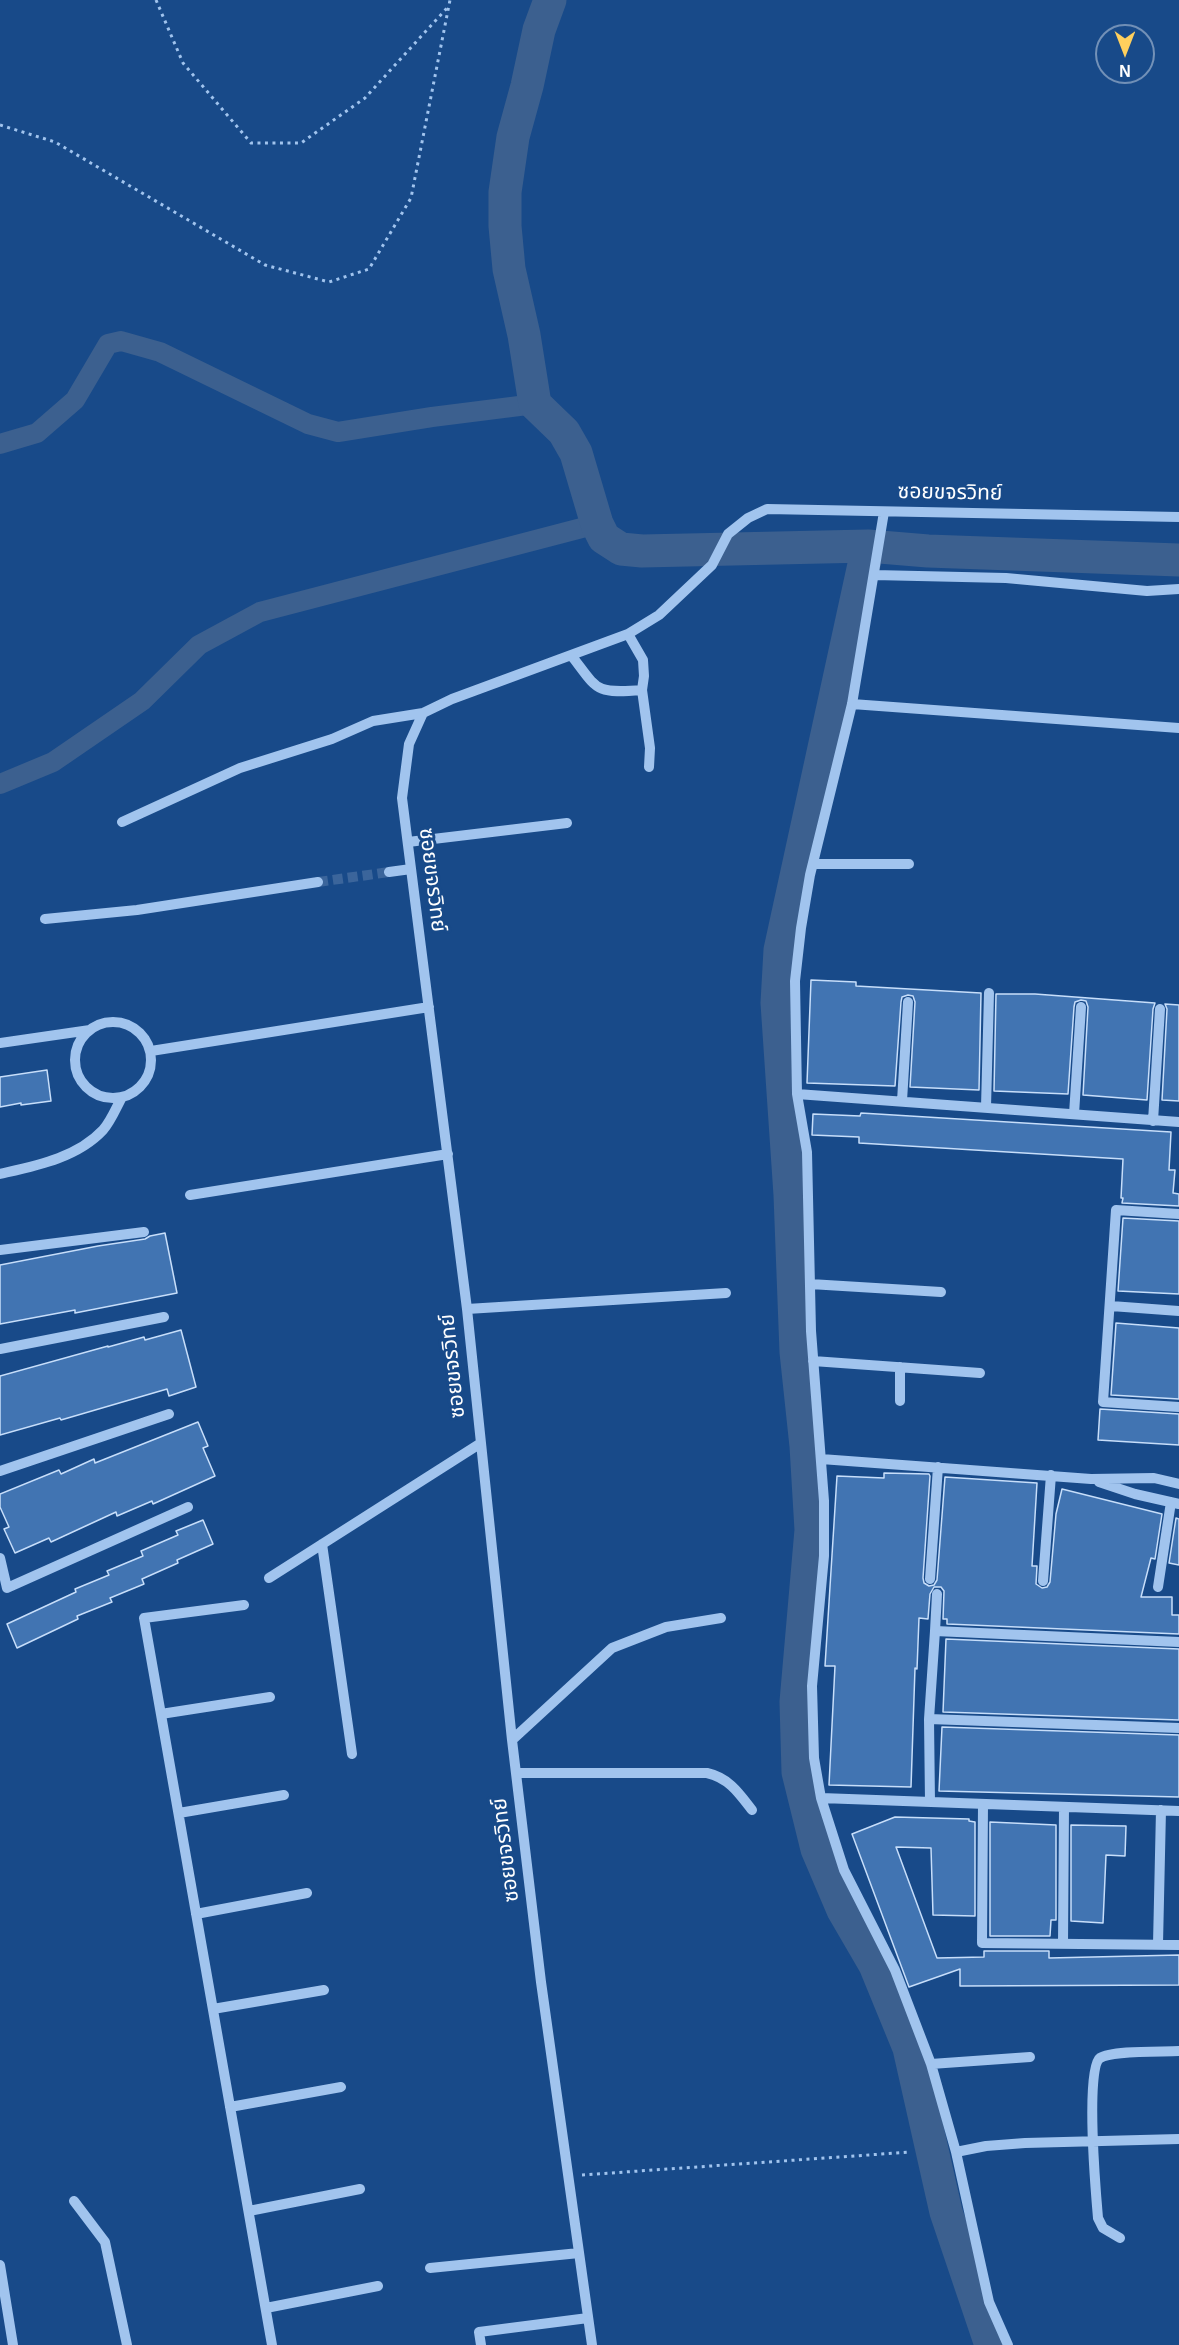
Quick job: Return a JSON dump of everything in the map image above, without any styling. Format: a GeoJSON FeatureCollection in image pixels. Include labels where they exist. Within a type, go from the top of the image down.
{"type":"FeatureCollection","features":[{"type":"Feature","properties":{"kind":"street","name":"ซอยขจรวิทย์"},"geometry":{"type":"LineString","coordinates":[[628,634],[659,615],[712,565],[728,534],[748,518],[767,509],[1179,517]]}},
{"type":"Feature","properties":{"kind":"street"},"geometry":{"type":"LineString","coordinates":[[884,512],[852,704],[813,864],[801,928],[795,981],[797,1094],[807,1152],[813,1361],[824,1501],[824,1556],[812,1686],[814,1758],[821,1798],[844,1870],[895,1970],[931,2064],[956,2152],[989,2302],[1008,2345]]}},
{"type":"Feature","properties":{"kind":"street"},"geometry":{"type":"LineString","coordinates":[[874,575],[1006,578],[1147,591],[1179,590]]}},
{"type":"Feature","properties":{"kind":"street"},"geometry":{"type":"LineString","coordinates":[[122,822],[240,768],[332,739],[373,721],[423,713],[452,699],[628,634],[643,660],[642,690],[650,748],[649,767]]}},
{"type":"Feature","properties":{"kind":"street"},"geometry":{"type":"LineString","coordinates":[[571,655],[596,688],[606,691],[642,690]]}},
{"type":"Feature","properties":{"kind":"street"},"geometry":{"type":"LineString","coordinates":[[852,704],[1179,728]]}},
{"type":"Feature","properties":{"kind":"street","name":"ซอยขจรวิทย์"},"geometry":{"type":"LineString","coordinates":[[423,713],[409,744],[402,798],[467,1309],[512,1740],[541,1982],[592,2345]]}},
{"type":"Feature","properties":{"kind":"street"},"geometry":{"type":"LineString","coordinates":[[408,842],[567,824]]}},
{"type":"Feature","properties":{"kind":"street"},"geometry":{"type":"LineString","coordinates":[[813,864],[909,864]]}},
{"type":"Feature","properties":{"kind":"street"},"geometry":{"type":"LineString","coordinates":[[389,872],[411,869]]}},
{"type":"Feature","properties":{"kind":"street"},"geometry":{"type":"LineString","coordinates":[[45,919],[137,910],[318,882]]}},
{"type":"Feature","properties":{"kind":"street"},"geometry":{"type":"LineString","coordinates":[[986,1107],[989,993]]}},
{"type":"Feature","properties":{"kind":"street"},"geometry":{"type":"LineString","coordinates":[[902,1101],[908,1002]]}},
{"type":"Feature","properties":{"kind":"street"},"geometry":{"type":"LineString","coordinates":[[151,1051],[429,1007]]}},
{"type":"Feature","properties":{"kind":"street"},"geometry":{"type":"LineString","coordinates":[[1074,1114],[1081,1007]]}},
{"type":"Feature","properties":{"kind":"street"},"geometry":{"type":"LineString","coordinates":[[1153,1120],[1160,1009]]}},
{"type":"Feature","properties":{"kind":"street"},"geometry":{"type":"LineString","coordinates":[[114,1022],[127,1024],[146,1040],[151,1051],[152,1063],[146,1080],[133,1093],[110,1098],[98,1095],[87,1088],[79,1077],[75,1065],[76,1052],[80,1040],[90,1030],[101,1024],[114,1022]]}},
{"type":"Feature","properties":{"kind":"street"},"geometry":{"type":"LineString","coordinates":[[0,1043],[90,1030]]}},
{"type":"Feature","properties":{"kind":"street"},"geometry":{"type":"LineString","coordinates":[[797,1094],[1179,1122]]}},
{"type":"Feature","properties":{"kind":"street"},"geometry":{"type":"LineString","coordinates":[[0,1174],[48,1162],[84,1145],[102,1130],[122,1097]]}},
{"type":"Feature","properties":{"kind":"street"},"geometry":{"type":"LineString","coordinates":[[189,1196],[447,1154]]}},
{"type":"Feature","properties":{"kind":"street"},"geometry":{"type":"LineString","coordinates":[[1179,1214],[1116,1210],[1103,1402],[1179,1407]]}},
{"type":"Feature","properties":{"kind":"street"},"geometry":{"type":"LineString","coordinates":[[0,1250],[144,1232]]}},
{"type":"Feature","properties":{"kind":"street"},"geometry":{"type":"LineString","coordinates":[[810,1284],[941,1292]]}},
{"type":"Feature","properties":{"kind":"street"},"geometry":{"type":"LineString","coordinates":[[467,1309],[726,1293]]}},
{"type":"Feature","properties":{"kind":"street"},"geometry":{"type":"LineString","coordinates":[[1111,1306],[1179,1311]]}},
{"type":"Feature","properties":{"kind":"street"},"geometry":{"type":"LineString","coordinates":[[0,1349],[165,1317]]}},
{"type":"Feature","properties":{"kind":"street"},"geometry":{"type":"LineString","coordinates":[[813,1361],[980,1373]]}},
{"type":"Feature","properties":{"kind":"street"},"geometry":{"type":"LineString","coordinates":[[900,1367],[900,1401]]}},
{"type":"Feature","properties":{"kind":"street"},"geometry":{"type":"LineString","coordinates":[[0,1471],[169,1414]]}},
{"type":"Feature","properties":{"kind":"street"},"geometry":{"type":"LineString","coordinates":[[269,1578],[481,1443]]}},
{"type":"Feature","properties":{"kind":"street"},"geometry":{"type":"LineString","coordinates":[[821,1459],[1091,1479],[1154,1478],[1179,1484]]}},
{"type":"Feature","properties":{"kind":"street"},"geometry":{"type":"LineString","coordinates":[[930,1579],[938,1467]]}},
{"type":"Feature","properties":{"kind":"street"},"geometry":{"type":"LineString","coordinates":[[1044,1581],[1051,1475]]}},
{"type":"Feature","properties":{"kind":"street"},"geometry":{"type":"LineString","coordinates":[[1091,1479],[1135,1494],[1175,1503],[1158,1587]]}},
{"type":"Feature","properties":{"kind":"street"},"geometry":{"type":"LineString","coordinates":[[0,1558],[7,1588],[188,1507]]}},
{"type":"Feature","properties":{"kind":"street"},"geometry":{"type":"LineString","coordinates":[[322,1544],[352,1754]]}},
{"type":"Feature","properties":{"kind":"street"},"geometry":{"type":"LineString","coordinates":[[930,1802],[929,1719],[937,1594]]}},
{"type":"Feature","properties":{"kind":"street"},"geometry":{"type":"LineString","coordinates":[[244,1605],[144,1618],[272,2345]]}},
{"type":"Feature","properties":{"kind":"street"},"geometry":{"type":"LineString","coordinates":[[512,1740],[612,1648],[666,1627],[721,1618]]}},
{"type":"Feature","properties":{"kind":"street"},"geometry":{"type":"LineString","coordinates":[[935,1631],[1179,1642]]}},
{"type":"Feature","properties":{"kind":"street"},"geometry":{"type":"LineString","coordinates":[[161,1714],[270,1696]]}},
{"type":"Feature","properties":{"kind":"street"},"geometry":{"type":"LineString","coordinates":[[929,1719],[1179,1728]]}},
{"type":"Feature","properties":{"kind":"street"},"geometry":{"type":"LineString","coordinates":[[516,1773],[707,1773],[728,1782],[752,1810]]}},
{"type":"Feature","properties":{"kind":"street"},"geometry":{"type":"LineString","coordinates":[[179,1813],[284,1795]]}},
{"type":"Feature","properties":{"kind":"street"},"geometry":{"type":"LineString","coordinates":[[821,1798],[1179,1811]]}},
{"type":"Feature","properties":{"kind":"street"},"geometry":{"type":"LineString","coordinates":[[983,1804],[982,1943],[1179,1945]]}},
{"type":"Feature","properties":{"kind":"street"},"geometry":{"type":"LineString","coordinates":[[1063,1944],[1064,1807]]}},
{"type":"Feature","properties":{"kind":"street"},"geometry":{"type":"LineString","coordinates":[[1158,1944],[1161,1810]]}},
{"type":"Feature","properties":{"kind":"street"},"geometry":{"type":"LineString","coordinates":[[196,1914],[307,1893]]}},
{"type":"Feature","properties":{"kind":"street"},"geometry":{"type":"LineString","coordinates":[[213,2009],[324,1990]]}},
{"type":"Feature","properties":{"kind":"street"},"geometry":{"type":"LineString","coordinates":[[1120,2238],[1103,2228],[1098,2218],[1092,2079],[1095,2064],[1101,2058],[1112,2054],[1179,2051]]}},
{"type":"Feature","properties":{"kind":"street"},"geometry":{"type":"LineString","coordinates":[[931,2064],[1030,2057]]}},
{"type":"Feature","properties":{"kind":"street"},"geometry":{"type":"LineString","coordinates":[[230,2108],[341,2087]]}},
{"type":"Feature","properties":{"kind":"street"},"geometry":{"type":"LineString","coordinates":[[956,2152],[986,2146],[1179,2139]]}},
{"type":"Feature","properties":{"kind":"street"},"geometry":{"type":"LineString","coordinates":[[249,2211],[360,2189]]}},
{"type":"Feature","properties":{"kind":"street"},"geometry":{"type":"LineString","coordinates":[[74,2201],[105,2242],[127,2345]]}},
{"type":"Feature","properties":{"kind":"street"},"geometry":{"type":"LineString","coordinates":[[430,2268],[579,2253]]}},
{"type":"Feature","properties":{"kind":"street"},"geometry":{"type":"LineString","coordinates":[[0,2265],[13,2345]]}},
{"type":"Feature","properties":{"kind":"street"},"geometry":{"type":"LineString","coordinates":[[266,2308],[378,2286]]}},
{"type":"Feature","properties":{"kind":"street"},"geometry":{"type":"LineString","coordinates":[[481,2345],[479,2332],[588,2318]]}},
{"type":"Feature","properties":{"kind":"path"},"geometry":{"type":"LineString","coordinates":[[156,0],[183,63],[251,143],[301,143],[365,98],[448,7]]}},
{"type":"Feature","properties":{"kind":"path"},"geometry":{"type":"LineString","coordinates":[[0,125],[55,142],[265,265],[329,282],[369,269],[411,198],[450,0]]}},
{"type":"Feature","properties":{"kind":"path"},"geometry":{"type":"LineString","coordinates":[[568,2176],[911,2152]]}},
{"type":"Feature","properties":{"kind":"building"},"geometry":{"type":"Polygon","coordinates":[[[811,980],[856,982],[856,986],[981,993],[979,1090],[910,1087],[915,1002],[913,996],[908,995],[902,997],[901,1002],[895,1086],[807,1083],[811,980]]]}},
{"type":"Feature","properties":{"kind":"building"},"geometry":{"type":"Polygon","coordinates":[[[996,994],[1035,994],[1155,1003],[1147,1100],[1083,1095],[1088,1007],[1086,1001],[1081,1000],[1075,1002],[1074,1007],[1068,1094],[994,1091],[996,994]]]}},
{"type":"Feature","properties":{"kind":"building"},"geometry":{"type":"Polygon","coordinates":[[[1165,1004],[1179,1005],[1179,1101],[1162,1100],[1167,1009],[1165,1004]]]}},
{"type":"Feature","properties":{"kind":"building"},"geometry":{"type":"Polygon","coordinates":[[[47,1070],[51,1101],[0,1107],[0,1077],[47,1070]]]}},
{"type":"Feature","properties":{"kind":"building"},"geometry":{"type":"Polygon","coordinates":[[[861,1113],[1171,1132],[1169,1170],[1175,1170],[1173,1193],[1179,1194],[1179,1206],[1122,1203],[1123,1159],[859,1143],[859,1137],[812,1135],[813,1114],[860,1116],[861,1113]]]}},
{"type":"Feature","properties":{"kind":"building"},"geometry":{"type":"Polygon","coordinates":[[[1123,1218],[1179,1221],[1179,1294],[1118,1291],[1123,1218]]]}},
{"type":"Feature","properties":{"kind":"building"},"geometry":{"type":"Polygon","coordinates":[[[165,1233],[177,1293],[75,1313],[75,1310],[0,1324],[0,1265],[145,1239],[165,1233]]]}},
{"type":"Feature","properties":{"kind":"building"},"geometry":{"type":"Polygon","coordinates":[[[1116,1323],[1179,1328],[1179,1399],[1111,1395],[1116,1323]]]}},
{"type":"Feature","properties":{"kind":"building"},"geometry":{"type":"Polygon","coordinates":[[[181,1330],[196,1387],[169,1396],[167,1389],[0,1435],[0,1376],[108,1346],[144,1337],[145,1340],[181,1330]]]}},
{"type":"Feature","properties":{"kind":"building"},"geometry":{"type":"Polygon","coordinates":[[[1100,1409],[1179,1414],[1179,1445],[1098,1440],[1100,1409]]]}},
{"type":"Feature","properties":{"kind":"building"},"geometry":{"type":"Polygon","coordinates":[[[198,1422],[208,1446],[203,1448],[215,1476],[153,1504],[152,1501],[117,1516],[116,1512],[51,1542],[49,1538],[15,1553],[4,1529],[9,1527],[0,1507],[0,1494],[59,1470],[61,1474],[94,1459],[95,1463],[198,1422]]]}},
{"type":"Feature","properties":{"kind":"building"},"geometry":{"type":"Polygon","coordinates":[[[884,1473],[929,1474],[930,1476],[923,1578],[924,1583],[929,1586],[934,1585],[937,1580],[945,1477],[1037,1483],[1032,1566],[1037,1566],[1036,1584],[1042,1588],[1047,1587],[1050,1582],[1056,1514],[1062,1489],[1162,1514],[1155,1559],[1151,1558],[1141,1597],[1172,1597],[1172,1615],[1179,1615],[1179,1634],[947,1624],[947,1619],[943,1619],[944,1591],[941,1587],[934,1587],[930,1594],[928,1619],[919,1618],[911,1787],[829,1785],[835,1666],[825,1666],[837,1476],[884,1478],[884,1473]]]}},
{"type":"Feature","properties":{"kind":"building"},"geometry":{"type":"Polygon","coordinates":[[[1176,1518],[1179,1519],[1179,1565],[1169,1563],[1176,1518]]]}},
{"type":"Feature","properties":{"kind":"building"},"geometry":{"type":"Polygon","coordinates":[[[203,1520],[213,1544],[142,1579],[144,1584],[110,1598],[112,1602],[77,1616],[78,1619],[17,1648],[7,1624],[76,1592],[75,1589],[109,1575],[107,1571],[143,1556],[141,1551],[178,1535],[176,1531],[203,1520]]]}},
{"type":"Feature","properties":{"kind":"building"},"geometry":{"type":"Polygon","coordinates":[[[946,1639],[1179,1649],[1179,1720],[943,1712],[946,1639]]]}},
{"type":"Feature","properties":{"kind":"building"},"geometry":{"type":"Polygon","coordinates":[[[942,1727],[1179,1735],[1179,1797],[939,1791],[942,1727]]]}},
{"type":"Feature","properties":{"kind":"building"},"geometry":{"type":"Polygon","coordinates":[[[895,1817],[969,1819],[975,1822],[975,1916],[933,1915],[931,1848],[896,1847],[937,1958],[984,1957],[984,1951],[1049,1951],[1049,1958],[1179,1955],[1179,1985],[960,1986],[960,1969],[909,1987],[852,1834],[895,1817]]]}},
{"type":"Feature","properties":{"kind":"building"},"geometry":{"type":"Polygon","coordinates":[[[990,1822],[1056,1825],[1056,1920],[1051,1920],[1050,1936],[990,1936],[990,1822]]]}},
{"type":"Feature","properties":{"kind":"building"},"geometry":{"type":"Polygon","coordinates":[[[1071,1825],[1126,1826],[1125,1856],[1106,1855],[1103,1923],[1071,1921],[1071,1825]]]}},
{"type":"Feature","properties":{"kind":"waterway"},"geometry":{"type":"LineString","coordinates":[[550,0],[539,30],[513,137],[505,192],[509,269],[524,335],[535,404],[564,432],[576,453],[597,524],[604,538],[621,549],[642,551],[868,546],[928,551],[1179,560]]}},
{"type":"Feature","properties":{"kind":"waterway"},"geometry":{"type":"LineString","coordinates":[[0,444],[37,433],[75,400],[108,344],[121,341],[160,352],[308,424],[338,432],[535,404]]}},
{"type":"Feature","properties":{"kind":"waterway"},"geometry":{"type":"LineString","coordinates":[[0,784],[53,762],[142,701],[199,645],[260,612],[597,524]]}},
{"type":"Feature","properties":{"kind":"waterway"},"geometry":{"type":"LineString","coordinates":[[868,546],[780,950],[777,1003],[790,1195],[796,1352],[806,1446],[811,1530],[796,1702],[798,1772],[817,1849],[843,1910],[875,1965],[909,2048],[946,2212],[991,2345]]}},
{"type":"Feature","properties":{"kind":"tunnel"},"geometry":{"type":"LineString","coordinates":[[318,882],[389,872]]}}]}
